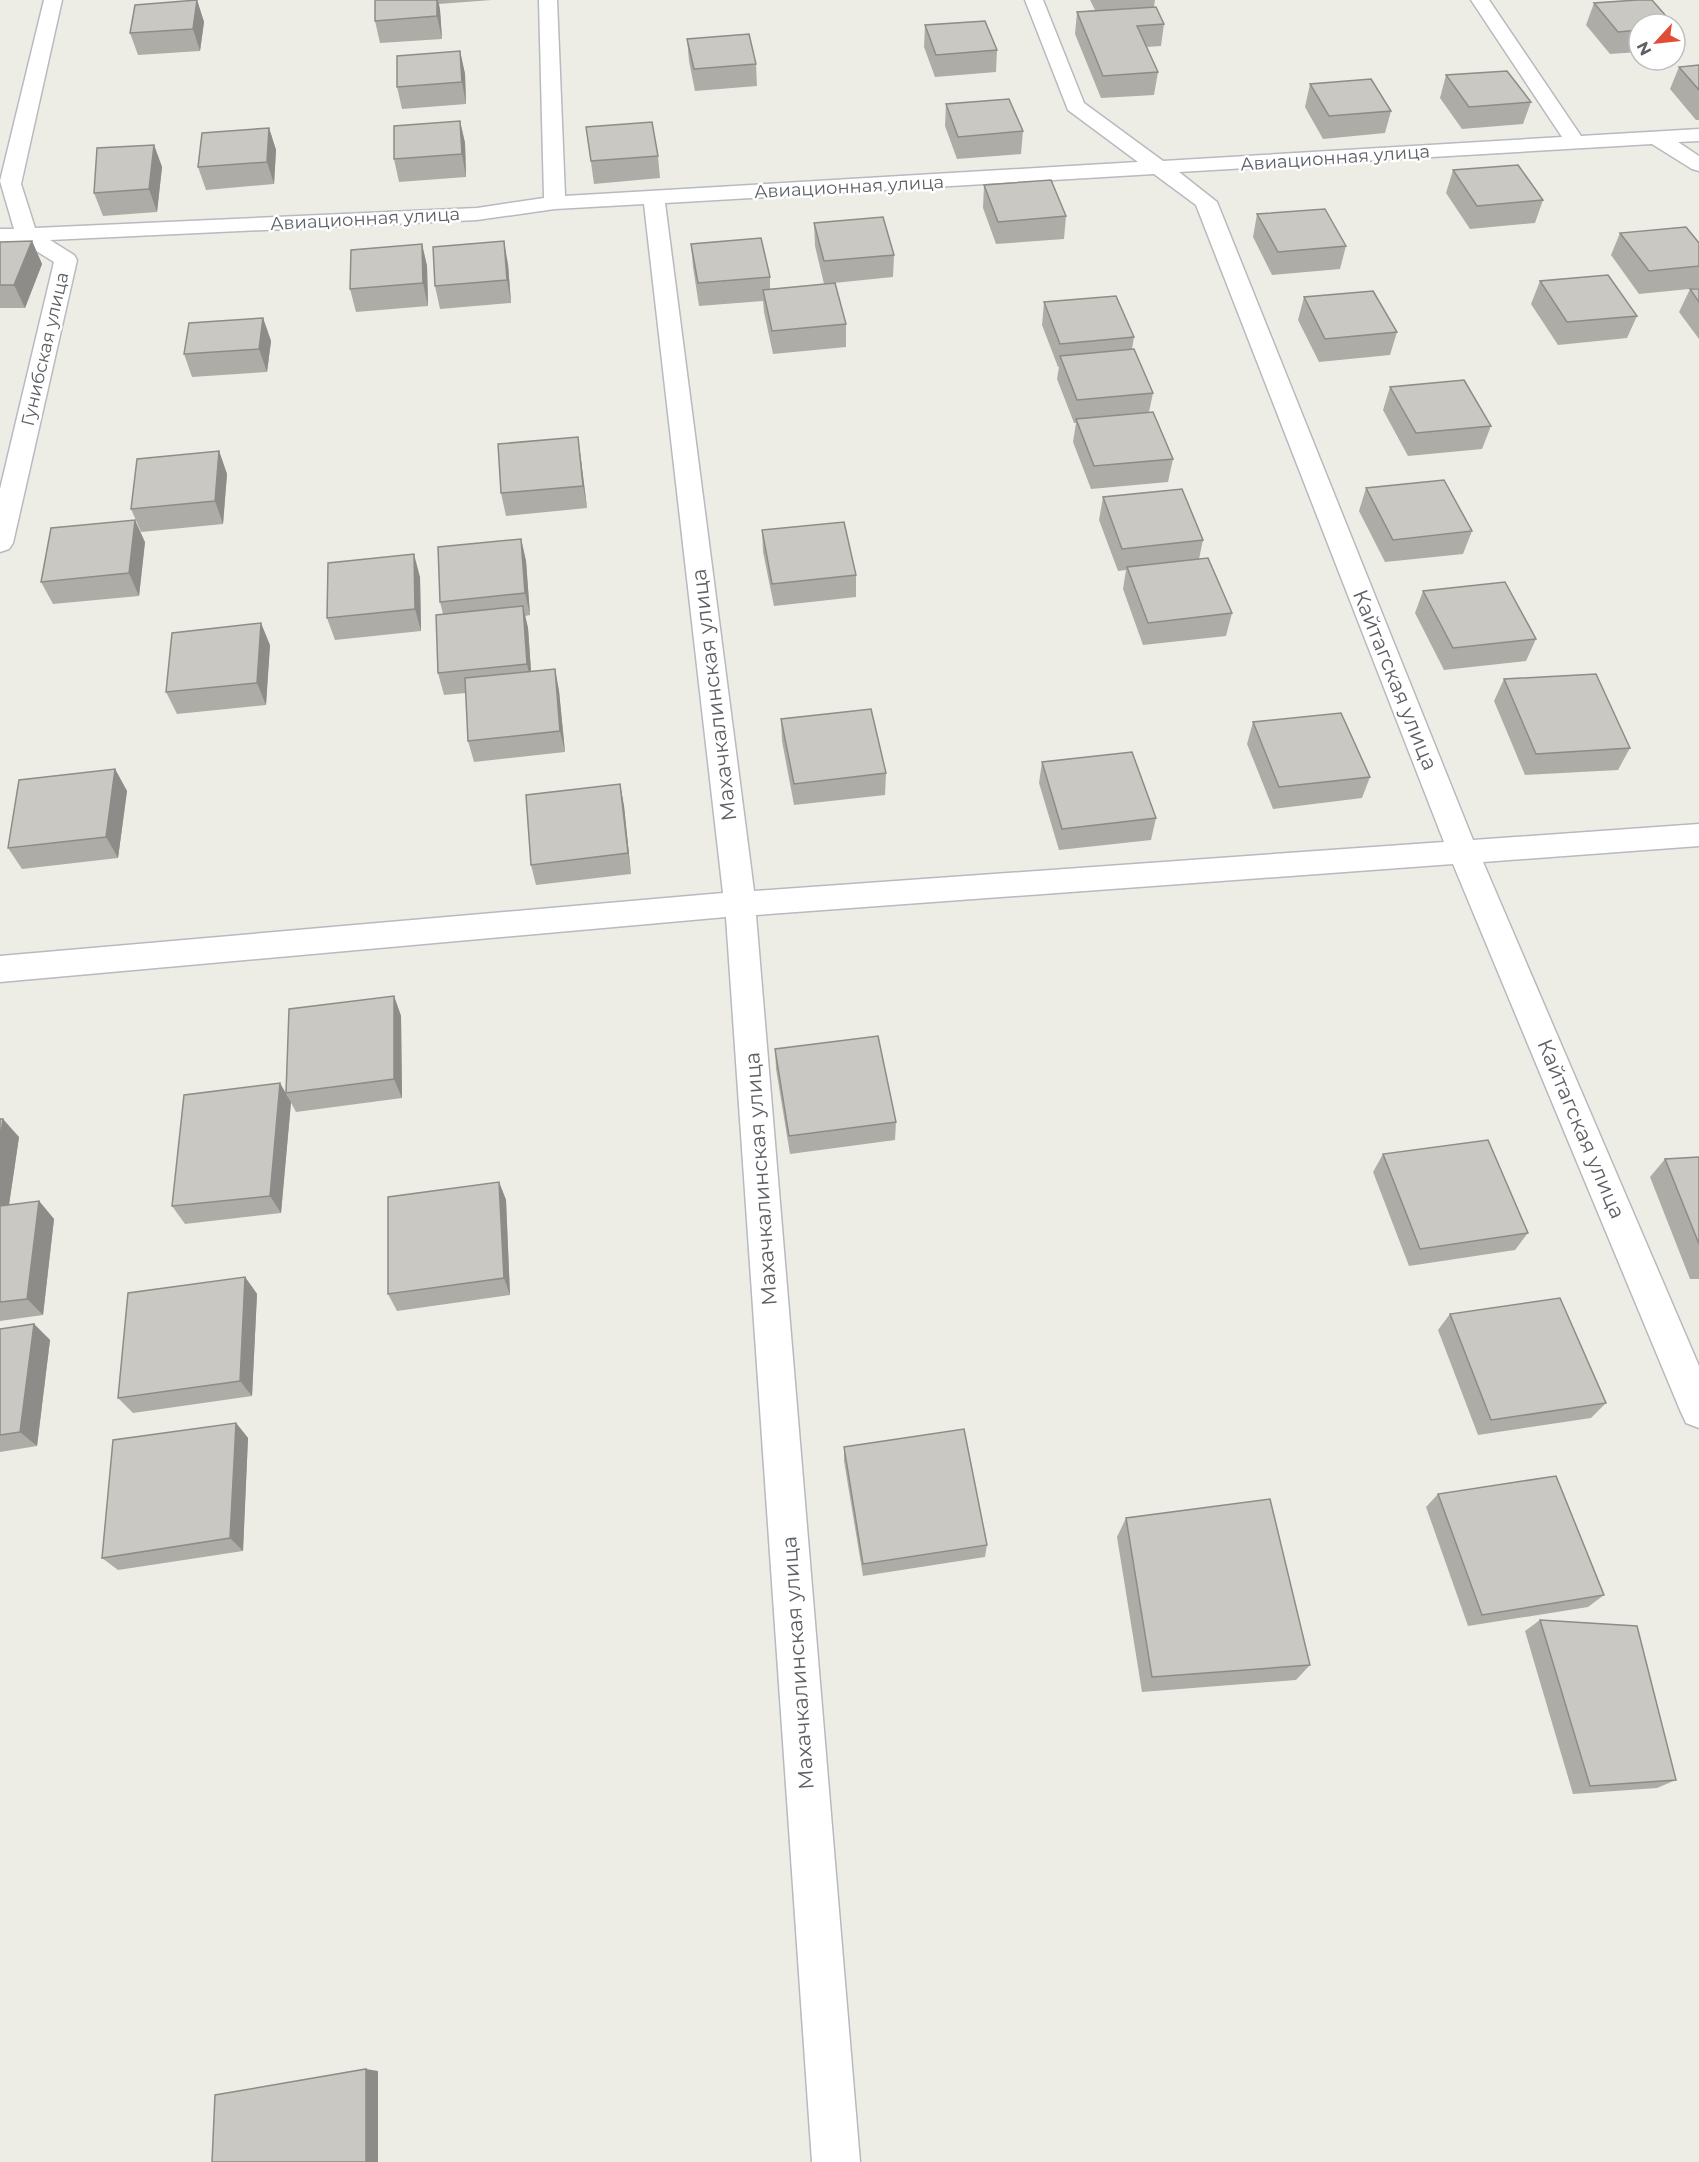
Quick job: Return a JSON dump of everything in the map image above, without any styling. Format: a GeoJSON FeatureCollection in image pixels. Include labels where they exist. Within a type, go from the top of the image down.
{"type":"FeatureCollection","features":[{"type":"Feature","properties":{"kind":"street"},"geometry":{"type":"LineString","coordinates":[[27,235],[10,184],[53,0]]}},
{"type":"Feature","properties":{"kind":"street"},"geometry":{"type":"LineString","coordinates":[[548,0],[555,203]]}},
{"type":"Feature","properties":{"kind":"street","name":"Кайтагская улица"},"geometry":{"type":"LineString","coordinates":[[1034,0],[1075,106],[1206,202],[1463,851],[1699,1410]]}},
{"type":"Feature","properties":{"kind":"street"},"geometry":{"type":"LineString","coordinates":[[1480,0],[1576,143]]}},
{"type":"Feature","properties":{"kind":"street","name":"Авиационная улица"},"geometry":{"type":"LineString","coordinates":[[0,236],[477,214],[555,203],[654,199],[1699,135]]}},
{"type":"Feature","properties":{"kind":"street"},"geometry":{"type":"LineString","coordinates":[[1657,138],[1699,165]]}},
{"type":"Feature","properties":{"kind":"street","name":"Махачкалинская улица"},"geometry":{"type":"LineString","coordinates":[[654,199],[740,904],[836,2162]]}},
{"type":"Feature","properties":{"kind":"street","name":"Гунибская улица"},"geometry":{"type":"LineString","coordinates":[[0,543],[66,261],[27,235]]}},
{"type":"Feature","properties":{"kind":"street"},"geometry":{"type":"LineString","coordinates":[[0,969],[740,904],[1699,835]]}},
{"type":"Feature","properties":{"kind":"building"},"geometry":{"type":"Polygon","coordinates":[[[197,0],[193,29],[130,33],[135,5],[197,0]]]}},
{"type":"Feature","properties":{"kind":"building"},"geometry":{"type":"Polygon","coordinates":[[[375,0],[437,0],[437,16],[375,21],[375,0]]]}},
{"type":"Feature","properties":{"kind":"building"},"geometry":{"type":"Polygon","coordinates":[[[1652,0],[1662,12],[1627,12],[1627,31],[1618,32],[1594,3],[1652,0]]]}},
{"type":"Feature","properties":{"kind":"building"},"geometry":{"type":"Polygon","coordinates":[[[1156,7],[1164,24],[1137,26],[1158,72],[1103,76],[1077,12],[1156,7]]]}},
{"type":"Feature","properties":{"kind":"building"},"geometry":{"type":"Polygon","coordinates":[[[985,21],[997,50],[936,55],[925,25],[985,21]]]}},
{"type":"Feature","properties":{"kind":"building"},"geometry":{"type":"Polygon","coordinates":[[[749,34],[756,64],[694,69],[687,39],[749,34]]]}},
{"type":"Feature","properties":{"kind":"building"},"geometry":{"type":"Polygon","coordinates":[[[460,51],[462,82],[397,87],[397,56],[460,51]]]}},
{"type":"Feature","properties":{"kind":"building"},"geometry":{"type":"Polygon","coordinates":[[[1699,65],[1699,90],[1683,72],[1687,72],[1687,66],[1699,65]]]}},
{"type":"Feature","properties":{"kind":"building"},"geometry":{"type":"Polygon","coordinates":[[[1507,71],[1531,102],[1469,107],[1446,75],[1507,71]]]}},
{"type":"Feature","properties":{"kind":"building"},"geometry":{"type":"Polygon","coordinates":[[[1371,79],[1391,111],[1329,116],[1310,84],[1371,79]]]}},
{"type":"Feature","properties":{"kind":"building"},"geometry":{"type":"Polygon","coordinates":[[[1009,99],[1023,131],[958,137],[946,104],[1009,99]]]}},
{"type":"Feature","properties":{"kind":"building"},"geometry":{"type":"Polygon","coordinates":[[[460,121],[462,154],[394,159],[394,126],[460,121]]]}},
{"type":"Feature","properties":{"kind":"building"},"geometry":{"type":"Polygon","coordinates":[[[652,122],[658,156],[591,161],[586,127],[652,122]]]}},
{"type":"Feature","properties":{"kind":"building"},"geometry":{"type":"Polygon","coordinates":[[[269,128],[267,162],[198,167],[202,133],[269,128]]]}},
{"type":"Feature","properties":{"kind":"building"},"geometry":{"type":"Polygon","coordinates":[[[154,145],[149,189],[94,193],[97,148],[154,145]]]}},
{"type":"Feature","properties":{"kind":"building"},"geometry":{"type":"Polygon","coordinates":[[[1518,165],[1543,200],[1477,206],[1453,170],[1518,165]]]}},
{"type":"Feature","properties":{"kind":"building"},"geometry":{"type":"Polygon","coordinates":[[[1051,180],[1066,216],[998,222],[984,185],[1051,180]]]}},
{"type":"Feature","properties":{"kind":"building"},"geometry":{"type":"Polygon","coordinates":[[[1325,209],[1346,246],[1278,252],[1257,214],[1325,209]]]}},
{"type":"Feature","properties":{"kind":"building"},"geometry":{"type":"Polygon","coordinates":[[[883,217],[894,255],[824,261],[814,223],[883,217]]]}},
{"type":"Feature","properties":{"kind":"building"},"geometry":{"type":"Polygon","coordinates":[[[1686,227],[1699,243],[1699,266],[1649,271],[1620,233],[1686,227]]]}},
{"type":"Feature","properties":{"kind":"building"},"geometry":{"type":"Polygon","coordinates":[[[761,238],[770,277],[698,283],[691,244],[761,238]]]}},
{"type":"Feature","properties":{"kind":"building"},"geometry":{"type":"Polygon","coordinates":[[[32,241],[14,285],[0,285],[0,242],[32,241]]]}},
{"type":"Feature","properties":{"kind":"building"},"geometry":{"type":"Polygon","coordinates":[[[504,241],[507,280],[435,286],[433,247],[504,241]]]}},
{"type":"Feature","properties":{"kind":"building"},"geometry":{"type":"Polygon","coordinates":[[[422,244],[423,283],[350,289],[351,250],[422,244]]]}},
{"type":"Feature","properties":{"kind":"building"},"geometry":{"type":"Polygon","coordinates":[[[1608,275],[1637,316],[1567,322],[1540,281],[1608,275]]]}},
{"type":"Feature","properties":{"kind":"building"},"geometry":{"type":"Polygon","coordinates":[[[835,283],[846,324],[772,331],[763,290],[835,283]]]}},
{"type":"Feature","properties":{"kind":"building"},"geometry":{"type":"Polygon","coordinates":[[[1690,289],[1699,289],[1699,302],[1690,289]]]}},
{"type":"Feature","properties":{"kind":"building"},"geometry":{"type":"Polygon","coordinates":[[[1373,291],[1397,332],[1325,339],[1304,297],[1373,291]]]}},
{"type":"Feature","properties":{"kind":"building"},"geometry":{"type":"Polygon","coordinates":[[[1116,296],[1134,337],[1060,344],[1044,302],[1116,296]]]}},
{"type":"Feature","properties":{"kind":"building"},"geometry":{"type":"Polygon","coordinates":[[[263,318],[259,349],[184,354],[189,323],[263,318]]]}},
{"type":"Feature","properties":{"kind":"building"},"geometry":{"type":"Polygon","coordinates":[[[1134,349],[1153,393],[1077,400],[1060,356],[1134,349]]]}},
{"type":"Feature","properties":{"kind":"building"},"geometry":{"type":"Polygon","coordinates":[[[1464,380],[1491,426],[1416,433],[1390,387],[1464,380]]]}},
{"type":"Feature","properties":{"kind":"building"},"geometry":{"type":"Polygon","coordinates":[[[1153,412],[1173,459],[1094,466],[1076,419],[1153,412]]]}},
{"type":"Feature","properties":{"kind":"building"},"geometry":{"type":"Polygon","coordinates":[[[578,437],[583,486],[501,493],[498,444],[578,437]]]}},
{"type":"Feature","properties":{"kind":"building"},"geometry":{"type":"Polygon","coordinates":[[[219,451],[215,501],[131,509],[137,459],[219,451]]]}},
{"type":"Feature","properties":{"kind":"building"},"geometry":{"type":"Polygon","coordinates":[[[1444,480],[1472,531],[1393,540],[1366,488],[1444,480]]]}},
{"type":"Feature","properties":{"kind":"building"},"geometry":{"type":"Polygon","coordinates":[[[1182,489],[1203,540],[1122,549],[1103,497],[1182,489]]]}},
{"type":"Feature","properties":{"kind":"building"},"geometry":{"type":"Polygon","coordinates":[[[135,520],[129,573],[41,582],[51,528],[135,520]]]}},
{"type":"Feature","properties":{"kind":"building"},"geometry":{"type":"Polygon","coordinates":[[[844,522],[856,575],[772,584],[762,530],[844,522]]]}},
{"type":"Feature","properties":{"kind":"building"},"geometry":{"type":"Polygon","coordinates":[[[521,539],[525,593],[440,602],[438,547],[521,539]]]}},
{"type":"Feature","properties":{"kind":"building"},"geometry":{"type":"Polygon","coordinates":[[[414,554],[415,609],[327,618],[328,563],[414,554]]]}},
{"type":"Feature","properties":{"kind":"building"},"geometry":{"type":"Polygon","coordinates":[[[1208,558],[1232,613],[1148,623],[1127,567],[1208,558]]]}},
{"type":"Feature","properties":{"kind":"building"},"geometry":{"type":"Polygon","coordinates":[[[1505,582],[1536,639],[1453,648],[1423,591],[1505,582]]]}},
{"type":"Feature","properties":{"kind":"building"},"geometry":{"type":"Polygon","coordinates":[[[523,606],[527,664],[438,673],[436,615],[523,606]]]}},
{"type":"Feature","properties":{"kind":"building"},"geometry":{"type":"Polygon","coordinates":[[[261,623],[257,683],[166,692],[172,633],[261,623]]]}},
{"type":"Feature","properties":{"kind":"building"},"geometry":{"type":"Polygon","coordinates":[[[555,669],[560,731],[468,741],[465,678],[555,669]]]}},
{"type":"Feature","properties":{"kind":"building"},"geometry":{"type":"Polygon","coordinates":[[[1596,674],[1630,748],[1536,754],[1504,679],[1596,674]]]}},
{"type":"Feature","properties":{"kind":"building"},"geometry":{"type":"Polygon","coordinates":[[[871,709],[886,773],[794,784],[781,719],[871,709]]]}},
{"type":"Feature","properties":{"kind":"building"},"geometry":{"type":"Polygon","coordinates":[[[1341,713],[1370,777],[1279,787],[1253,722],[1341,713]]]}},
{"type":"Feature","properties":{"kind":"building"},"geometry":{"type":"Polygon","coordinates":[[[1132,752],[1156,818],[1062,829],[1042,762],[1132,752]]]}},
{"type":"Feature","properties":{"kind":"building"},"geometry":{"type":"Polygon","coordinates":[[[115,769],[106,837],[8,848],[19,780],[115,769]]]}},
{"type":"Feature","properties":{"kind":"building"},"geometry":{"type":"Polygon","coordinates":[[[620,784],[628,853],[531,865],[526,795],[620,784]]]}},
{"type":"Feature","properties":{"kind":"building"},"geometry":{"type":"Polygon","coordinates":[[[394,996],[394,1079],[286,1093],[289,1009],[394,996]]]}},
{"type":"Feature","properties":{"kind":"building"},"geometry":{"type":"Polygon","coordinates":[[[878,1036],[896,1122],[789,1136],[775,1049],[878,1036]]]}},
{"type":"Feature","properties":{"kind":"building"},"geometry":{"type":"Polygon","coordinates":[[[280,1083],[270,1196],[172,1206],[184,1095],[280,1083]]]}},
{"type":"Feature","properties":{"kind":"building"},"geometry":{"type":"Polygon","coordinates":[[[0,1119],[3,1119],[0,1142],[0,1119]]]}},
{"type":"Feature","properties":{"kind":"building"},"geometry":{"type":"Polygon","coordinates":[[[1488,1140],[1528,1233],[1420,1249],[1383,1154],[1488,1140]]]}},
{"type":"Feature","properties":{"kind":"building"},"geometry":{"type":"Polygon","coordinates":[[[1699,1157],[1699,1244],[1665,1159],[1699,1157]]]}},
{"type":"Feature","properties":{"kind":"building"},"geometry":{"type":"Polygon","coordinates":[[[499,1182],[504,1278],[388,1294],[388,1197],[499,1182]]]}},
{"type":"Feature","properties":{"kind":"building"},"geometry":{"type":"Polygon","coordinates":[[[39,1201],[27,1299],[0,1302],[0,1206],[39,1201]]]}},
{"type":"Feature","properties":{"kind":"building"},"geometry":{"type":"Polygon","coordinates":[[[245,1277],[240,1381],[118,1398],[128,1293],[245,1277]]]}},
{"type":"Feature","properties":{"kind":"building"},"geometry":{"type":"Polygon","coordinates":[[[1560,1298],[1606,1403],[1491,1420],[1450,1314],[1560,1298]]]}},
{"type":"Feature","properties":{"kind":"building"},"geometry":{"type":"Polygon","coordinates":[[[34,1324],[20,1432],[0,1435],[0,1329],[34,1324]]]}},
{"type":"Feature","properties":{"kind":"building"},"geometry":{"type":"Polygon","coordinates":[[[236,1423],[230,1538],[102,1558],[113,1440],[236,1423]]]}},
{"type":"Feature","properties":{"kind":"building"},"geometry":{"type":"Polygon","coordinates":[[[964,1429],[987,1545],[863,1564],[844,1447],[964,1429]]]}},
{"type":"Feature","properties":{"kind":"building"},"geometry":{"type":"Polygon","coordinates":[[[1556,1476],[1604,1595],[1482,1615],[1438,1494],[1556,1476]]]}},
{"type":"Feature","properties":{"kind":"building"},"geometry":{"type":"Polygon","coordinates":[[[1270,1499],[1310,1665],[1152,1677],[1126,1518],[1270,1499]]]}},
{"type":"Feature","properties":{"kind":"building"},"geometry":{"type":"Polygon","coordinates":[[[1540,1620],[1637,1626],[1676,1780],[1590,1786],[1540,1620]]]}},
{"type":"Feature","properties":{"kind":"building"},"geometry":{"type":"Polygon","coordinates":[[[366,2069],[366,2162],[212,2162],[215,2095],[366,2069]]]}}]}
